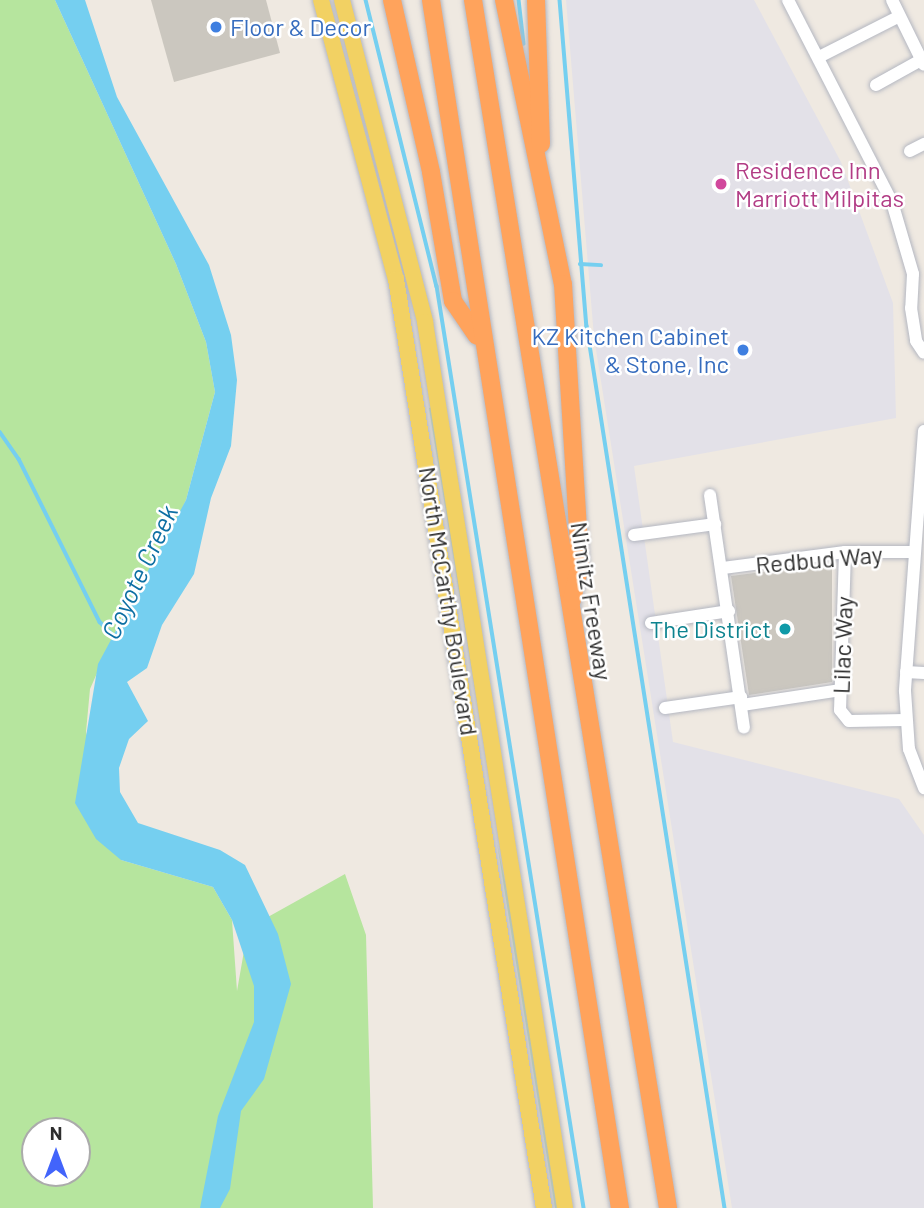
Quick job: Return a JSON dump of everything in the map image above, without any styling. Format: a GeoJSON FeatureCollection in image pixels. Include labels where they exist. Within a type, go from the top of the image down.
{"type":"FeatureCollection","features":[{"type":"Feature","properties":{"kind":"highway"},"geometry":{"type":"LineString","coordinates":[[392,0],[431,172],[453,301],[481,343]]}},
{"type":"Feature","properties":{"kind":"highway"},"geometry":{"type":"LineString","coordinates":[[431,0],[481,343],[621,1208]]}},
{"type":"Feature","properties":{"kind":"highway","name":"Nimitz Freeway"},"geometry":{"type":"LineString","coordinates":[[473,0],[569,613],[668,1208]]}},
{"type":"Feature","properties":{"kind":"highway"},"geometry":{"type":"LineString","coordinates":[[504,0],[542,172],[570,348],[580,565],[569,613]]}},
{"type":"Feature","properties":{"kind":"highway"},"geometry":{"type":"LineString","coordinates":[[536,0],[542,172]]}},
{"type":"Feature","properties":{"kind":"main road","name":"North McCarthy Boulevard"},"geometry":{"type":"LineString","coordinates":[[321,0],[396,279],[438,529],[544,1208]]}},
{"type":"Feature","properties":{"kind":"main road","name":"North McCarthy Boulevard"},"geometry":{"type":"LineString","coordinates":[[342,0],[418,286],[565,1208]]}},
{"type":"Feature","properties":{"kind":"main road"},"geometry":{"type":"LineString","coordinates":[[352,112],[372,106]]}},
{"type":"Feature","properties":{"kind":"main road"},"geometry":{"type":"LineString","coordinates":[[438,529],[458,526]]}},
{"type":"Feature","properties":{"kind":"main road"},"geometry":{"type":"LineString","coordinates":[[484,825],[504,822]]}},
{"type":"Feature","properties":{"kind":"street"},"geometry":{"type":"LineString","coordinates":[[788,0],[878,169],[924,287]]}},
{"type":"Feature","properties":{"kind":"street"},"geometry":{"type":"LineString","coordinates":[[876,85],[923,62],[891,0]]}},
{"type":"Feature","properties":{"kind":"street"},"geometry":{"type":"LineString","coordinates":[[819,57],[898,17]]}},
{"type":"Feature","properties":{"kind":"street"},"geometry":{"type":"LineString","coordinates":[[911,151],[924,144]]}},
{"type":"Feature","properties":{"kind":"street"},"geometry":{"type":"LineString","coordinates":[[918,273],[911,309],[916,341],[924,353]]}},
{"type":"Feature","properties":{"kind":"street"},"geometry":{"type":"LineString","coordinates":[[924,431],[906,672],[905,720],[924,788]]}},
{"type":"Feature","properties":{"kind":"street"},"geometry":{"type":"LineString","coordinates":[[710,495],[723,568],[744,728]]}},
{"type":"Feature","properties":{"kind":"street"},"geometry":{"type":"LineString","coordinates":[[634,535],[715,524]]}},
{"type":"Feature","properties":{"kind":"street","name":"Redbud Way"},"geometry":{"type":"LineString","coordinates":[[723,568],[845,552],[915,552]]}},
{"type":"Feature","properties":{"kind":"street","name":"Lilac Way"},"geometry":{"type":"LineString","coordinates":[[845,552],[840,710],[849,721],[905,720]]}},
{"type":"Feature","properties":{"kind":"street"},"geometry":{"type":"LineString","coordinates":[[651,623],[729,611]]}},
{"type":"Feature","properties":{"kind":"street"},"geometry":{"type":"LineString","coordinates":[[906,672],[924,673]]}},
{"type":"Feature","properties":{"kind":"street"},"geometry":{"type":"LineString","coordinates":[[665,708],[841,690]]}},
{"type":"Feature","properties":{"kind":"shaded area"},"geometry":{"type":"Polygon","coordinates":[[[566,0],[754,0],[841,162],[893,303],[896,418],[634,466],[673,742],[899,799],[924,835],[924,1208],[732,1208],[594,337],[566,0]]]}},
{"type":"Feature","properties":{"kind":"green space"},"geometry":{"type":"Polygon","coordinates":[[[0,0],[55,0],[176,264],[206,342],[215,392],[186,500],[152,572],[128,603],[90,689],[86,732],[121,860],[213,887],[232,920],[237,991],[248,928],[345,874],[366,935],[373,1208],[0,1208],[0,0]]]}},
{"type":"Feature","properties":{"kind":"green space"},"geometry":{"type":"Polygon","coordinates":[[[434,407],[495,806],[429,408],[434,407]]]}},
{"type":"Feature","properties":{"kind":"green space"},"geometry":{"type":"Polygon","coordinates":[[[497,843],[524,972],[562,1208],[555,1208],[497,843]]]}},
{"type":"Feature","properties":{"kind":"water"},"geometry":{"type":"Polygon","coordinates":[[[55,0],[85,0],[117,97],[209,265],[231,335],[237,380],[231,446],[211,498],[194,574],[162,625],[147,668],[127,682],[148,721],[129,739],[119,768],[120,792],[138,823],[220,850],[245,865],[278,934],[291,984],[264,1079],[241,1111],[230,1189],[220,1208],[200,1208],[218,1116],[254,1022],[254,986],[232,920],[213,887],[121,860],[96,839],[75,803],[98,664],[186,500],[215,392],[206,342],[176,264],[55,0]]]}},
{"type":"Feature","properties":{"kind":"building","name":"Floor & Decor"},"geometry":{"type":"Polygon","coordinates":[[[151,0],[266,0],[280,53],[174,82],[151,0]]]}},
{"type":"Feature","properties":{"kind":"building","name":"The District"},"geometry":{"type":"Polygon","coordinates":[[[832,563],[832,682],[749,695],[731,576],[832,563]]]}},
{"type":"Feature","properties":{"kind":"waterway"},"geometry":{"type":"LineString","coordinates":[[366,0],[437,286],[584,1208]]}},
{"type":"Feature","properties":{"kind":"waterway"},"geometry":{"type":"LineString","coordinates":[[519,0],[524,44]]}},
{"type":"Feature","properties":{"kind":"waterway"},"geometry":{"type":"LineString","coordinates":[[560,0],[587,326],[725,1208]]}},
{"type":"Feature","properties":{"kind":"waterway"},"geometry":{"type":"LineString","coordinates":[[580,264],[601,265]]}},
{"type":"Feature","properties":{"kind":"waterway","name":"Coyote Creek"},"geometry":{"type":"LineString","coordinates":[[0,432],[19,459],[100,622],[117,639]]}},
{"type":"Feature","properties":{"kind":"place","name":"Floor & Decor"},"geometry":{"type":"Point","coordinates":[216,27]}},
{"type":"Feature","properties":{"kind":"place","name":"Residence Inn Marriott Milpitas"},"geometry":{"type":"Point","coordinates":[721,184]}},
{"type":"Feature","properties":{"kind":"place","name":"KZ Kitchen Cabinet & Stone, Inc"},"geometry":{"type":"Point","coordinates":[743,350]}},
{"type":"Feature","properties":{"kind":"place","name":"The District"},"geometry":{"type":"Point","coordinates":[785,629]}}]}
